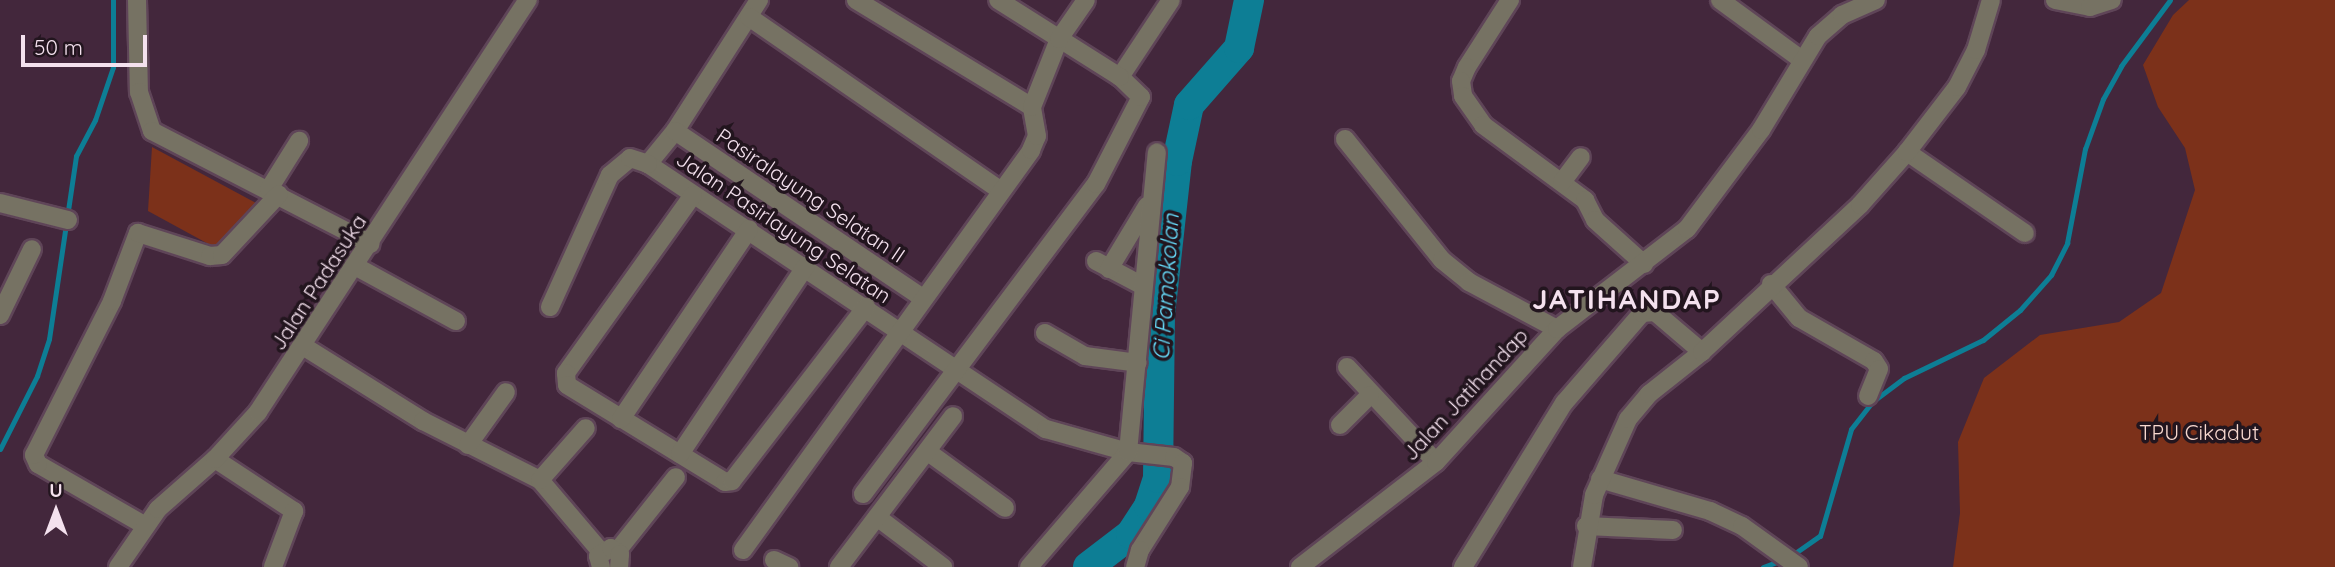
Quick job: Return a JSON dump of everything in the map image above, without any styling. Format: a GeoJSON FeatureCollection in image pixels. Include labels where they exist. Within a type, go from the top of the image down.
{"type":"FeatureCollection","features":[{"type":"Feature","properties":{"kind":"street"},"geometry":{"type":"LineString","coordinates":[[137,0],[139,92],[152,131],[371,244]]}},
{"type":"Feature","properties":{"kind":"street","name":"Jalan Padasuka"},"geometry":{"type":"LineString","coordinates":[[118,567],[144,525],[215,459],[258,412],[371,244],[528,0]]}},
{"type":"Feature","properties":{"kind":"street","name":"Jalan Pasirlayung Selatan"},"geometry":{"type":"LineString","coordinates":[[759,0],[675,131],[648,164],[806,266],[1046,429],[1137,452],[1174,457],[1183,463],[1185,473],[1140,550],[1135,567]]}},
{"type":"Feature","properties":{"kind":"street"},"geometry":{"type":"LineString","coordinates":[[856,0],[1032,107]]}},
{"type":"Feature","properties":{"kind":"street"},"geometry":{"type":"LineString","coordinates":[[863,494],[1096,184],[1141,97],[1136,88],[1120,77],[998,0]]}},
{"type":"Feature","properties":{"kind":"street"},"geometry":{"type":"LineString","coordinates":[[743,550],[921,297],[1001,191],[1037,136],[1032,107],[1059,39],[1086,0]]}},
{"type":"Feature","properties":{"kind":"street"},"geometry":{"type":"LineString","coordinates":[[1120,77],[1171,0]]}},
{"type":"Feature","properties":{"kind":"street"},"geometry":{"type":"LineString","coordinates":[[1510,0],[1464,74],[1463,96],[1483,125],[1505,144],[1585,200],[1604,230],[1644,264]]}},
{"type":"Feature","properties":{"kind":"street"},"geometry":{"type":"LineString","coordinates":[[1720,0],[1802,60]]}},
{"type":"Feature","properties":{"kind":"street","name":"Jalan Jatihandap"},"geometry":{"type":"LineString","coordinates":[[1300,567],[1436,461],[1557,329],[1687,229],[1761,130],[1802,60],[1842,15],[1876,0]]}},
{"type":"Feature","properties":{"kind":"street"},"geometry":{"type":"LineString","coordinates":[[1582,567],[1586,526],[1600,479],[1628,419],[1649,394],[1702,352],[1771,284],[1860,205],[1907,152],[1957,87],[1976,50],[1991,0]]}},
{"type":"Feature","properties":{"kind":"street"},"geometry":{"type":"LineString","coordinates":[[2055,0],[2090,7],[2112,0]]}},
{"type":"Feature","properties":{"kind":"street"},"geometry":{"type":"LineString","coordinates":[[748,17],[1001,191]]}},
{"type":"Feature","properties":{"kind":"street","name":"Pasiralayung Selatan II"},"geometry":{"type":"LineString","coordinates":[[675,131],[921,297]]}},
{"type":"Feature","properties":{"kind":"street"},"geometry":{"type":"LineString","coordinates":[[1345,139],[1442,260],[1469,282],[1557,329]]}},
{"type":"Feature","properties":{"kind":"street"},"geometry":{"type":"LineString","coordinates":[[144,525],[38,464],[34,455],[113,301],[138,233],[210,256],[222,255],[274,192],[299,141]]}},
{"type":"Feature","properties":{"kind":"street"},"geometry":{"type":"LineString","coordinates":[[1029,567],[1137,452],[1143,286],[1157,152]]}},
{"type":"Feature","properties":{"kind":"street"},"geometry":{"type":"LineString","coordinates":[[1907,152],[2025,233]]}},
{"type":"Feature","properties":{"kind":"street"},"geometry":{"type":"LineString","coordinates":[[1562,182],[1581,157]]}},
{"type":"Feature","properties":{"kind":"street"},"geometry":{"type":"LineString","coordinates":[[550,307],[610,176],[630,159],[648,164]]}},
{"type":"Feature","properties":{"kind":"street"},"geometry":{"type":"LineString","coordinates":[[693,195],[566,373],[567,385],[725,482],[732,481],[866,307]]}},
{"type":"Feature","properties":{"kind":"street"},"geometry":{"type":"LineString","coordinates":[[1143,286],[1102,265],[1150,202]]}},
{"type":"Feature","properties":{"kind":"street"},"geometry":{"type":"LineString","coordinates":[[0,203],[68,220]]}},
{"type":"Feature","properties":{"kind":"street"},"geometry":{"type":"LineString","coordinates":[[621,419],[749,229]]}},
{"type":"Feature","properties":{"kind":"street"},"geometry":{"type":"LineString","coordinates":[[0,315],[7,289],[32,249]]}},
{"type":"Feature","properties":{"kind":"street"},"geometry":{"type":"LineString","coordinates":[[355,266],[456,321]]}},
{"type":"Feature","properties":{"kind":"street"},"geometry":{"type":"LineString","coordinates":[[680,454],[806,266]]}},
{"type":"Feature","properties":{"kind":"street"},"geometry":{"type":"LineString","coordinates":[[1771,284],[1799,318],[1874,360],[1879,369],[1868,396]]}},
{"type":"Feature","properties":{"kind":"street"},"geometry":{"type":"LineString","coordinates":[[1463,567],[1564,403],[1643,313],[1655,312],[1702,352]]}},
{"type":"Feature","properties":{"kind":"street"},"geometry":{"type":"LineString","coordinates":[[1045,333],[1085,356],[1139,363]]}},
{"type":"Feature","properties":{"kind":"street"},"geometry":{"type":"LineString","coordinates":[[303,346],[468,445],[514,464],[541,481],[610,559],[676,477]]}},
{"type":"Feature","properties":{"kind":"street"},"geometry":{"type":"LineString","coordinates":[[1346,368],[1436,461]]}},
{"type":"Feature","properties":{"kind":"street"},"geometry":{"type":"LineString","coordinates":[[468,445],[506,392]]}},
{"type":"Feature","properties":{"kind":"street"},"geometry":{"type":"LineString","coordinates":[[1340,425],[1370,395]]}},
{"type":"Feature","properties":{"kind":"street"},"geometry":{"type":"LineString","coordinates":[[839,567],[953,416]]}},
{"type":"Feature","properties":{"kind":"street"},"geometry":{"type":"LineString","coordinates":[[541,481],[586,428]]}},
{"type":"Feature","properties":{"kind":"street"},"geometry":{"type":"LineString","coordinates":[[928,452],[1005,508]]}},
{"type":"Feature","properties":{"kind":"street"},"geometry":{"type":"LineString","coordinates":[[215,459],[294,511],[274,567]]}},
{"type":"Feature","properties":{"kind":"street"},"geometry":{"type":"LineString","coordinates":[[1600,479],[1710,511],[1742,526],[1799,567]]}},
{"type":"Feature","properties":{"kind":"street"},"geometry":{"type":"LineString","coordinates":[[877,517],[943,567]]}},
{"type":"Feature","properties":{"kind":"street"},"geometry":{"type":"LineString","coordinates":[[1586,526],[1672,530]]}},
{"type":"Feature","properties":{"kind":"green space","name":"TPU Cikadut"},"geometry":{"type":"Polygon","coordinates":[[[2189,0],[2335,0],[2335,567],[1953,567],[1960,513],[1958,442],[1984,378],[2040,335],[2119,322],[2161,293],[2195,190],[2185,148],[2158,107],[2143,65],[2173,15],[2189,0]]]}},
{"type":"Feature","properties":{"kind":"green space"},"geometry":{"type":"Polygon","coordinates":[[[152,147],[258,204],[214,247],[148,211],[152,147]]]}},
{"type":"Feature","properties":{"kind":"waterway"},"geometry":{"type":"LineString","coordinates":[[0,449],[37,376],[49,339],[76,156],[95,120],[113,67],[113,0]]}},
{"type":"Feature","properties":{"kind":"waterway","name":"Ci Pamokolan"},"geometry":{"type":"LineString","coordinates":[[1088,567],[1131,534],[1149,506],[1158,478],[1160,315],[1177,161],[1189,105],[1239,48],[1249,0]]}},
{"type":"Feature","properties":{"kind":"waterway"},"geometry":{"type":"LineString","coordinates":[[1763,567],[1788,558],[1820,536],[1851,429],[1872,402],[1904,378],[1983,340],[2020,310],[2051,275],[2067,243],[2085,149],[2103,99],[2121,66],[2170,0]]}},
{"type":"Feature","properties":{"kind":"district","name":"JATIHANDAP"},"geometry":{"type":"Point","coordinates":[1627,299]}}]}
